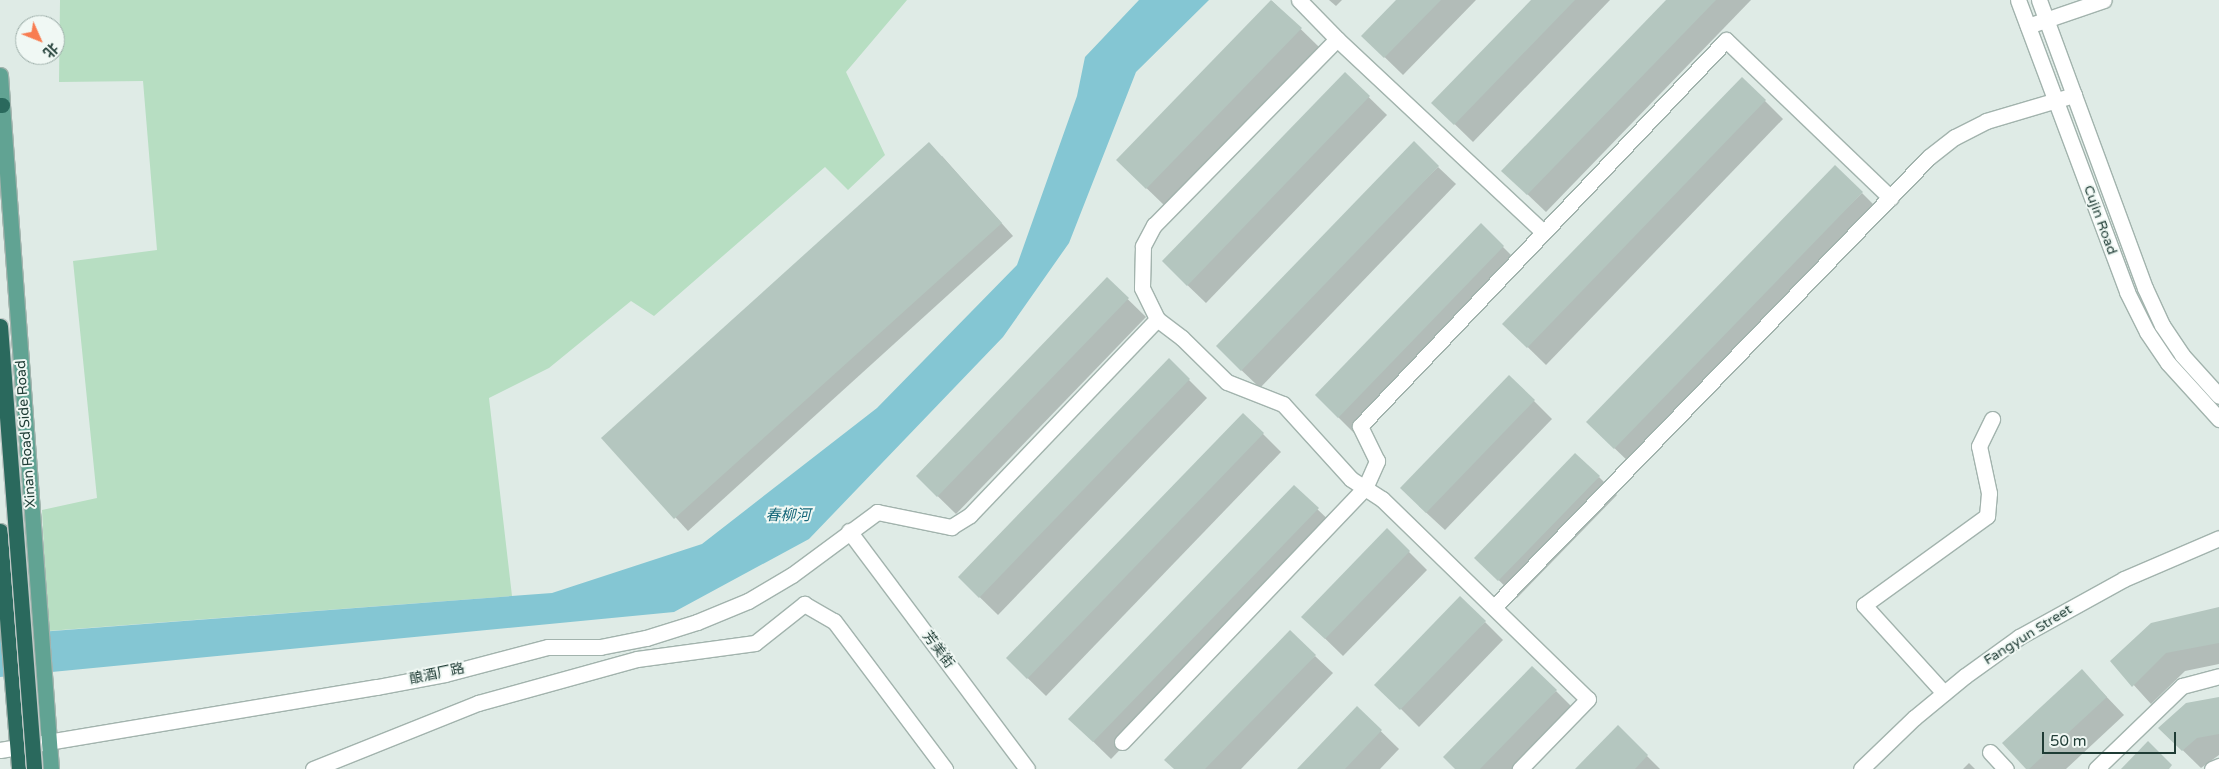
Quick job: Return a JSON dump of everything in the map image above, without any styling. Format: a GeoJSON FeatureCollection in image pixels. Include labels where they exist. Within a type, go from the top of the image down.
{"type":"FeatureCollection","features":[{"type":"Feature","properties":{"kind":"highway"},"geometry":{"type":"LineString","coordinates":[[0,326],[34,769]]}},
{"type":"Feature","properties":{"kind":"highway"},"geometry":{"type":"LineString","coordinates":[[0,531],[18,769]]}},
{"type":"Feature","properties":{"kind":"main road","name":"Xinan Road Side Road"},"geometry":{"type":"LineString","coordinates":[[0,75],[51,769]]}},
{"type":"Feature","properties":{"kind":"street"},"geometry":{"type":"LineString","coordinates":[[1299,0],[1337,39],[1543,232]]}},
{"type":"Feature","properties":{"kind":"street","name":"Cujin Road"},"geometry":{"type":"LineString","coordinates":[[2018,0],[2127,292],[2147,332],[2168,363],[2219,419]]}},
{"type":"Feature","properties":{"kind":"street","name":"Cujin Road"},"geometry":{"type":"LineString","coordinates":[[2039,0],[2144,288],[2162,325],[2182,355],[2219,396]]}},
{"type":"Feature","properties":{"kind":"street"},"geometry":{"type":"LineString","coordinates":[[2028,26],[2104,0]]}},
{"type":"Feature","properties":{"kind":"street"},"geometry":{"type":"LineString","coordinates":[[1337,39],[1154,225],[1143,246],[1142,288],[1157,319],[1182,338],[1227,382],[1282,404],[1351,479],[1382,499],[1588,699],[1520,769]]}},
{"type":"Feature","properties":{"kind":"street"},"geometry":{"type":"LineString","coordinates":[[1122,742],[1365,488],[1377,461],[1360,426],[1726,40],[1891,198]]}},
{"type":"Feature","properties":{"kind":"street"},"geometry":{"type":"LineString","coordinates":[[1494,607],[1929,157],[1955,137],[1986,121],[2074,95]]}},
{"type":"Feature","properties":{"kind":"street","name":"酿酒厂路"},"geometry":{"type":"LineString","coordinates":[[0,750],[377,687],[445,674],[548,647],[600,647],[646,638],[697,622],[748,601],[792,575],[877,512],[951,527],[970,516],[1157,319]]}},
{"type":"Feature","properties":{"kind":"street"},"geometry":{"type":"LineString","coordinates":[[1944,693],[1864,605],[1987,516],[1989,493],[1979,446],[1992,419]]}},
{"type":"Feature","properties":{"kind":"street","name":"芳美街"},"geometry":{"type":"LineString","coordinates":[[849,532],[1027,769]]}},
{"type":"Feature","properties":{"kind":"street","name":"Fangyun Street"},"geometry":{"type":"LineString","coordinates":[[1861,769],[1914,718],[2019,637],[2124,579],[2219,538]]}},
{"type":"Feature","properties":{"kind":"street"},"geometry":{"type":"LineString","coordinates":[[313,769],[478,702],[637,658],[755,643],[804,604],[834,622],[945,769]]}},
{"type":"Feature","properties":{"kind":"street"},"geometry":{"type":"LineString","coordinates":[[2096,769],[2182,686],[2219,676]]}},
{"type":"Feature","properties":{"kind":"street"},"geometry":{"type":"LineString","coordinates":[[1990,752],[2006,769]]}},
{"type":"Feature","properties":{"kind":"street"},"geometry":{"type":"LineString","coordinates":[[2212,769],[2219,766]]}},
{"type":"Feature","properties":{"kind":"green space"},"geometry":{"type":"Polygon","coordinates":[[[60,0],[907,0],[846,72],[885,155],[848,190],[825,167],[654,316],[631,301],[549,368],[489,398],[512,596],[48,631],[42,510],[97,498],[73,261],[157,250],[143,81],[59,82],[59,65],[65,65],[65,15],[60,15],[60,0]]]}},
{"type":"Feature","properties":{"kind":"water","name":"春柳河"},"geometry":{"type":"Polygon","coordinates":[[[1139,0],[1209,0],[1136,72],[1069,243],[1003,337],[809,539],[674,612],[0,677],[0,635],[552,593],[702,544],[877,408],[1017,265],[1077,96],[1085,57],[1139,0]]]}},
{"type":"Feature","properties":{"kind":"building"},"geometry":{"type":"Polygon","coordinates":[[[1271,0],[1302,28],[1146,189],[1116,160],[1271,0]]]}},
{"type":"Feature","properties":{"kind":"building"},"geometry":{"type":"Polygon","coordinates":[[[1396,0],[1441,0],[1384,58],[1361,36],[1396,0]]]}},
{"type":"Feature","properties":{"kind":"building"},"geometry":{"type":"Polygon","coordinates":[[[1531,0],[1575,0],[1454,125],[1431,103],[1531,0]]]}},
{"type":"Feature","properties":{"kind":"building"},"geometry":{"type":"Polygon","coordinates":[[[1666,0],[1716,0],[1527,195],[1501,171],[1666,0]]]}},
{"type":"Feature","properties":{"kind":"building"},"geometry":{"type":"Polygon","coordinates":[[[1345,72],[1370,96],[1187,286],[1162,261],[1345,72]]]}},
{"type":"Feature","properties":{"kind":"building"},"geometry":{"type":"Polygon","coordinates":[[[1742,77],[1766,100],[1527,348],[1502,324],[1742,77]]]}},
{"type":"Feature","properties":{"kind":"building"},"geometry":{"type":"Polygon","coordinates":[[[1414,141],[1439,166],[1241,371],[1216,346],[1414,141]]]}},
{"type":"Feature","properties":{"kind":"building"},"geometry":{"type":"Polygon","coordinates":[[[929,142],[1002,223],[674,519],[601,438],[929,142]]]}},
{"type":"Feature","properties":{"kind":"building"},"geometry":{"type":"Polygon","coordinates":[[[1835,165],[1863,192],[1614,449],[1586,422],[1835,165]]]}},
{"type":"Feature","properties":{"kind":"building"},"geometry":{"type":"Polygon","coordinates":[[[1481,223],[1504,246],[1338,418],[1315,395],[1481,223]]]}},
{"type":"Feature","properties":{"kind":"building"},"geometry":{"type":"Polygon","coordinates":[[[1107,277],[1129,298],[937,497],[916,476],[1107,277]]]}},
{"type":"Feature","properties":{"kind":"building"},"geometry":{"type":"Polygon","coordinates":[[[1169,358],[1190,379],[979,598],[958,577],[1169,358]]]}},
{"type":"Feature","properties":{"kind":"building"},"geometry":{"type":"Polygon","coordinates":[[[1509,375],[1535,400],[1426,513],[1400,488],[1509,375]]]}},
{"type":"Feature","properties":{"kind":"building"},"geometry":{"type":"Polygon","coordinates":[[[1243,413],[1264,433],[1027,679],[1006,658],[1243,413]]]}},
{"type":"Feature","properties":{"kind":"building"},"geometry":{"type":"Polygon","coordinates":[[[1575,453],[1600,476],[1498,581],[1474,558],[1575,453]]]}},
{"type":"Feature","properties":{"kind":"building"},"geometry":{"type":"Polygon","coordinates":[[[1294,485],[1319,508],[1093,742],[1068,719],[1294,485]]]}},
{"type":"Feature","properties":{"kind":"building"},"geometry":{"type":"Polygon","coordinates":[[[1387,528],[1410,551],[1325,639],[1301,617],[1387,528]]]}},
{"type":"Feature","properties":{"kind":"building"},"geometry":{"type":"Polygon","coordinates":[[[1460,596],[1486,621],[1400,710],[1374,685],[1460,596]]]}},
{"type":"Feature","properties":{"kind":"building"},"geometry":{"type":"Polygon","coordinates":[[[2219,607],[2219,643],[2166,653],[2132,687],[2110,661],[2151,623],[2219,607]]]}},
{"type":"Feature","properties":{"kind":"building"},"geometry":{"type":"Polygon","coordinates":[[[1290,630],[1316,655],[1205,769],[1174,769],[1164,760],[1290,630]]]}},
{"type":"Feature","properties":{"kind":"building"},"geometry":{"type":"Polygon","coordinates":[[[1532,666],[1557,690],[1480,769],[1455,769],[1443,757],[1532,666]]]}},
{"type":"Feature","properties":{"kind":"building"},"geometry":{"type":"Polygon","coordinates":[[[2082,669],[2107,697],[2029,769],[2026,769],[2002,743],[2082,669]]]}},
{"type":"Feature","properties":{"kind":"building"},"geometry":{"type":"Polygon","coordinates":[[[2219,697],[2219,734],[2197,738],[2182,751],[2158,728],[2186,703],[2219,697]]]}},
{"type":"Feature","properties":{"kind":"building"},"geometry":{"type":"Polygon","coordinates":[[[1357,706],[1382,730],[1345,769],[1297,769],[1357,706]]]}},
{"type":"Feature","properties":{"kind":"building"},"geometry":{"type":"Polygon","coordinates":[[[1618,725],[1648,755],[1635,769],[1575,769],[1618,725]]]}},
{"type":"Feature","properties":{"kind":"building"},"geometry":{"type":"Polygon","coordinates":[[[2148,741],[2172,765],[2169,769],[2121,769],[2148,741]]]}}]}
